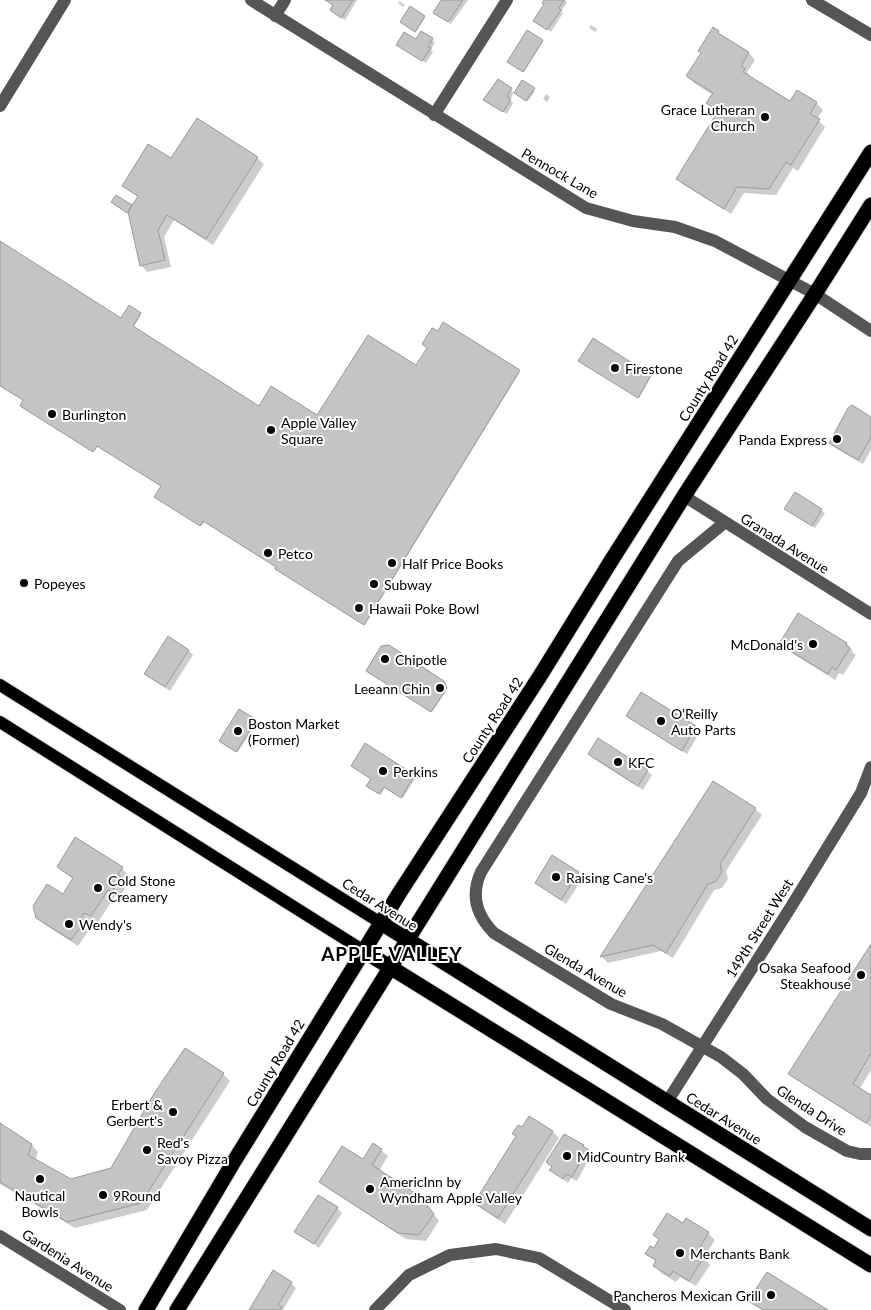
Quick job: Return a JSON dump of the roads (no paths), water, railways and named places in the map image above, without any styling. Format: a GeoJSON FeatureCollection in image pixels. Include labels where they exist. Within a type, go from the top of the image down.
{"type":"FeatureCollection","features":[{"type":"Feature","properties":{"kind":"highway","name":"County Road 42"},"geometry":{"type":"LineString","coordinates":[[146,1310],[248,1138],[381,923],[540,676],[871,152]]}},
{"type":"Feature","properties":{"kind":"highway"},"geometry":{"type":"LineString","coordinates":[[177,1310],[684,496],[871,205]]}},
{"type":"Feature","properties":{"kind":"highway","name":"Cedar Avenue"},"geometry":{"type":"LineString","coordinates":[[381,923],[871,1229]]}},
{"type":"Feature","properties":{"kind":"highway"},"geometry":{"type":"LineString","coordinates":[[364,951],[871,1265]]}},
{"type":"Feature","properties":{"kind":"main road","name":"Cedar Avenue"},"geometry":{"type":"LineString","coordinates":[[0,685],[381,923]]}},
{"type":"Feature","properties":{"kind":"main road"},"geometry":{"type":"LineString","coordinates":[[0,722],[364,951]]}},
{"type":"Feature","properties":{"kind":"street"},"geometry":{"type":"LineString","coordinates":[[0,106],[66,0]]}},
{"type":"Feature","properties":{"kind":"street","name":"Pennock Lane"},"geometry":{"type":"LineString","coordinates":[[251,0],[586,208],[633,222],[675,227],[722,244],[815,294],[871,331]]}},
{"type":"Feature","properties":{"kind":"street"},"geometry":{"type":"LineString","coordinates":[[275,16],[285,0]]}},
{"type":"Feature","properties":{"kind":"street"},"geometry":{"type":"LineString","coordinates":[[434,115],[507,0]]}},
{"type":"Feature","properties":{"kind":"street"},"geometry":{"type":"LineString","coordinates":[[812,0],[871,35]]}},
{"type":"Feature","properties":{"kind":"street","name":"Granada Avenue"},"geometry":{"type":"LineString","coordinates":[[684,496],[871,614]]}},
{"type":"Feature","properties":{"kind":"street","name":"Glenda Avenue"},"geometry":{"type":"LineString","coordinates":[[721,1057],[662,1024],[610,1004],[494,934],[481,917],[476,906],[475,893],[476,882],[481,872],[678,561],[724,523]]}},
{"type":"Feature","properties":{"kind":"street","name":"149th Street West"},"geometry":{"type":"LineString","coordinates":[[668,1102],[861,793],[871,767]]}},
{"type":"Feature","properties":{"kind":"street","name":"Glenda Drive"},"geometry":{"type":"LineString","coordinates":[[721,1057],[768,1099],[804,1126],[847,1151],[871,1154]]}},
{"type":"Feature","properties":{"kind":"street","name":"Gardenia Avenue"},"geometry":{"type":"LineString","coordinates":[[0,1236],[120,1310]]}},
{"type":"Feature","properties":{"kind":"street"},"geometry":{"type":"LineString","coordinates":[[375,1310],[409,1276],[450,1255],[496,1249],[539,1258],[624,1310]]}},
{"type":"Feature","properties":{"kind":"place","name":"Grace Lutheran Church"},"geometry":{"type":"Point","coordinates":[765,117]}},
{"type":"Feature","properties":{"kind":"place","name":"Firestone"},"geometry":{"type":"Point","coordinates":[615,368]}},
{"type":"Feature","properties":{"kind":"place","name":"Burlington"},"geometry":{"type":"Point","coordinates":[52,414]}},
{"type":"Feature","properties":{"kind":"place","name":"Apple Valley Square"},"geometry":{"type":"Point","coordinates":[271,430]}},
{"type":"Feature","properties":{"kind":"place","name":"Panda Express"},"geometry":{"type":"Point","coordinates":[837,439]}},
{"type":"Feature","properties":{"kind":"place","name":"Petco"},"geometry":{"type":"Point","coordinates":[268,553]}},
{"type":"Feature","properties":{"kind":"place","name":"Half Price Books"},"geometry":{"type":"Point","coordinates":[392,563]}},
{"type":"Feature","properties":{"kind":"place","name":"Popeyes"},"geometry":{"type":"Point","coordinates":[24,583]}},
{"type":"Feature","properties":{"kind":"place","name":"Subway"},"geometry":{"type":"Point","coordinates":[374,584]}},
{"type":"Feature","properties":{"kind":"place","name":"Hawaii Poke Bowl"},"geometry":{"type":"Point","coordinates":[359,608]}},
{"type":"Feature","properties":{"kind":"place","name":"McDonald's"},"geometry":{"type":"Point","coordinates":[813,644]}},
{"type":"Feature","properties":{"kind":"place","name":"Chipotle"},"geometry":{"type":"Point","coordinates":[385,659]}},
{"type":"Feature","properties":{"kind":"place","name":"Leeann Chin"},"geometry":{"type":"Point","coordinates":[440,688]}},
{"type":"Feature","properties":{"kind":"place","name":"O'Reilly Auto Parts"},"geometry":{"type":"Point","coordinates":[661,721]}},
{"type":"Feature","properties":{"kind":"place","name":"Boston Market (Former)"},"geometry":{"type":"Point","coordinates":[238,731]}},
{"type":"Feature","properties":{"kind":"place","name":"KFC"},"geometry":{"type":"Point","coordinates":[618,762]}},
{"type":"Feature","properties":{"kind":"place","name":"Perkins"},"geometry":{"type":"Point","coordinates":[383,771]}},
{"type":"Feature","properties":{"kind":"place","name":"Raising Cane's"},"geometry":{"type":"Point","coordinates":[556,877]}},
{"type":"Feature","properties":{"kind":"place","name":"Cold Stone Creamery"},"geometry":{"type":"Point","coordinates":[98,888]}},
{"type":"Feature","properties":{"kind":"place","name":"Wendy's"},"geometry":{"type":"Point","coordinates":[69,924]}},
{"type":"Feature","properties":{"kind":"place","name":"Osaka Seafood Steakhouse"},"geometry":{"type":"Point","coordinates":[861,975]}},
{"type":"Feature","properties":{"kind":"place","name":"Erbert & Gerbert's"},"geometry":{"type":"Point","coordinates":[173,1112]}},
{"type":"Feature","properties":{"kind":"place","name":"Red's Savoy Pizza"},"geometry":{"type":"Point","coordinates":[147,1150]}},
{"type":"Feature","properties":{"kind":"place","name":"MidCountry Bank"},"geometry":{"type":"Point","coordinates":[567,1156]}},
{"type":"Feature","properties":{"kind":"place","name":"Nautical Bowls"},"geometry":{"type":"Point","coordinates":[40,1179]}},
{"type":"Feature","properties":{"kind":"place","name":"AmericInn by Wyndham Apple Valley"},"geometry":{"type":"Point","coordinates":[370,1189]}},
{"type":"Feature","properties":{"kind":"place","name":"9Round"},"geometry":{"type":"Point","coordinates":[103,1195]}},
{"type":"Feature","properties":{"kind":"place","name":"Merchants Bank"},"geometry":{"type":"Point","coordinates":[680,1253]}},
{"type":"Feature","properties":{"kind":"place","name":"Pancheros Mexican Grill"},"geometry":{"type":"Point","coordinates":[771,1295]}},
{"type":"Feature","properties":{"kind":"district","name":"APPLE VALLEY"},"geometry":{"type":"Point","coordinates":[392,953]}}]}
